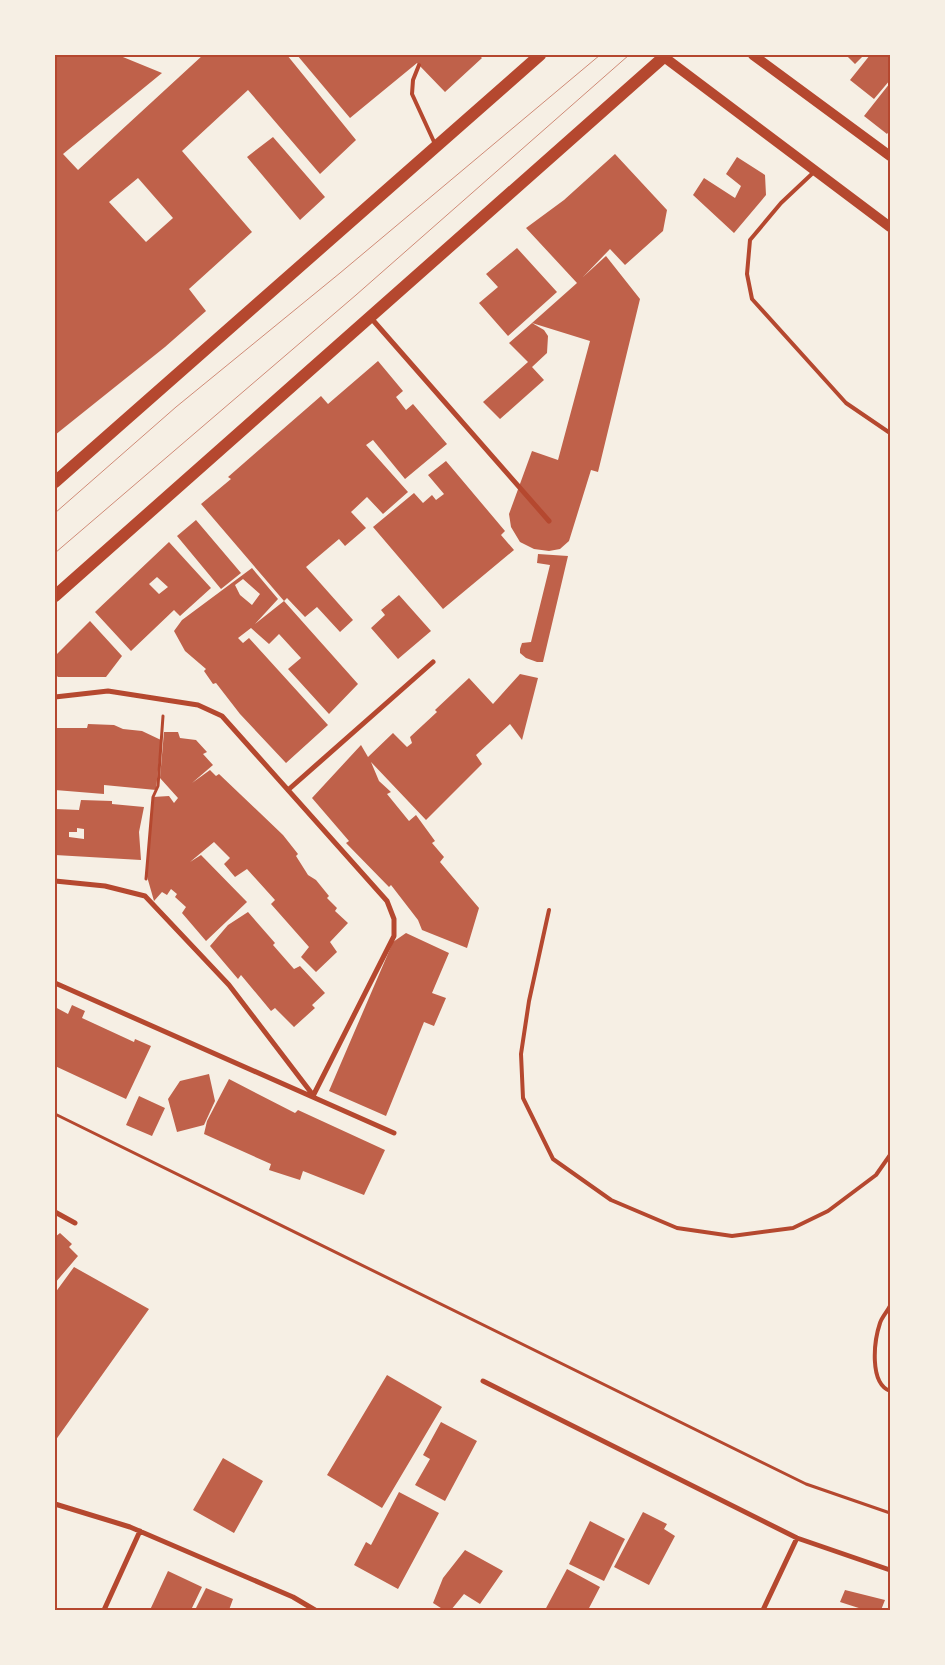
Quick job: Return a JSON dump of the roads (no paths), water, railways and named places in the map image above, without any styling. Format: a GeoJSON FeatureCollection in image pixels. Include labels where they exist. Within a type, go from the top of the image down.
{"type":"FeatureCollection","features":[{"type":"Feature","properties":{"kind":"main road"},"geometry":{"type":"LineString","coordinates":[[55,482],[540,55]]}},
{"type":"Feature","properties":{"kind":"main road"},"geometry":{"type":"LineString","coordinates":[[753,55],[890,156]]}},
{"type":"Feature","properties":{"kind":"main road"},"geometry":{"type":"LineString","coordinates":[[55,596],[665,56],[890,227]]}},
{"type":"Feature","properties":{"kind":"street"},"geometry":{"type":"LineString","coordinates":[[371,318],[548,521]]}},
{"type":"Feature","properties":{"kind":"street"},"geometry":{"type":"LineString","coordinates":[[288,790],[434,662]]}},
{"type":"Feature","properties":{"kind":"street"},"geometry":{"type":"LineString","coordinates":[[55,697],[108,691],[198,705],[222,716],[387,901],[394,919],[394,936],[313,1096]]}},
{"type":"Feature","properties":{"kind":"street"},"geometry":{"type":"LineString","coordinates":[[55,881],[105,886],[145,896],[229,985],[313,1096]]}},
{"type":"Feature","properties":{"kind":"street"},"geometry":{"type":"LineString","coordinates":[[55,982],[394,1133]]}},
{"type":"Feature","properties":{"kind":"street"},"geometry":{"type":"LineString","coordinates":[[55,1212],[75,1223]]}},
{"type":"Feature","properties":{"kind":"street"},"geometry":{"type":"LineString","coordinates":[[484,1381],[797,1538],[890,1570]]}},
{"type":"Feature","properties":{"kind":"street"},"geometry":{"type":"LineString","coordinates":[[55,1504],[140,1531],[293,1597],[315,1610]]}},
{"type":"Feature","properties":{"kind":"street"},"geometry":{"type":"LineString","coordinates":[[104,1610],[140,1531]]}},
{"type":"Feature","properties":{"kind":"street"},"geometry":{"type":"LineString","coordinates":[[763,1610],[797,1538]]}},
{"type":"Feature","properties":{"kind":"lane"},"geometry":{"type":"LineString","coordinates":[[419,65],[413,80],[412,94],[436,146]]}},
{"type":"Feature","properties":{"kind":"lane"},"geometry":{"type":"LineString","coordinates":[[816,170],[781,203],[750,240],[747,274],[752,299],[846,403],[890,433]]}},
{"type":"Feature","properties":{"kind":"lane"},"geometry":{"type":"LineString","coordinates":[[549,910],[528,1001],[521,1054],[523,1098],[553,1159],[612,1200],[676,1228],[732,1236],[793,1228],[828,1211],[876,1175],[890,1155]]}},
{"type":"Feature","properties":{"kind":"lane"},"geometry":{"type":"LineString","coordinates":[[890,1306],[880,1324],[875,1357],[876,1376],[886,1389],[890,1391]]}},
{"type":"Feature","properties":{"kind":"tram line"},"geometry":{"type":"LineString","coordinates":[[55,513],[176,407],[340,273],[600,55]]}},
{"type":"Feature","properties":{"kind":"tram line"},"geometry":{"type":"LineString","coordinates":[[55,553],[356,295],[629,55]]}}]}
